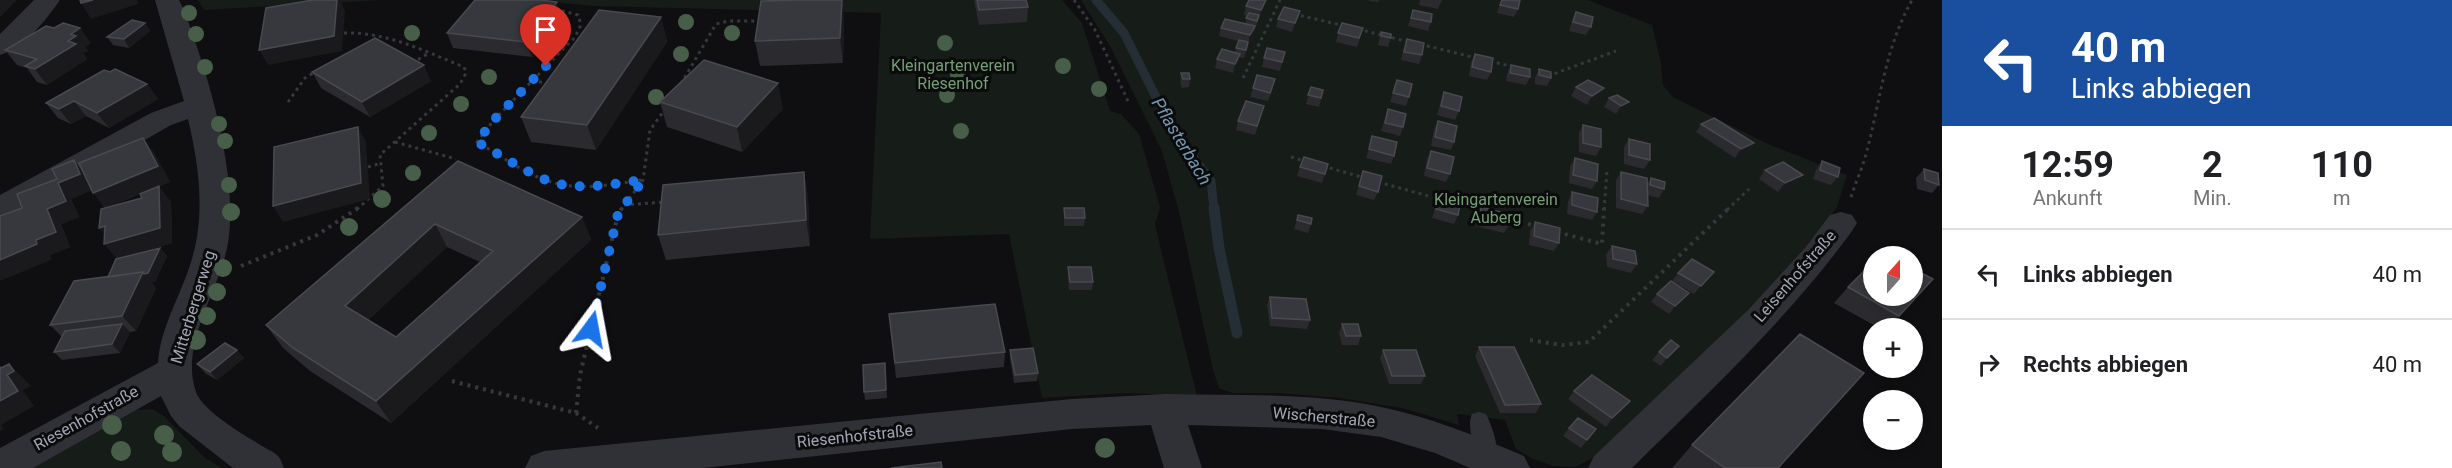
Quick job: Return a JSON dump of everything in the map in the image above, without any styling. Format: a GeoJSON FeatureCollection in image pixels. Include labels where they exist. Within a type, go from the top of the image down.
{"type":"FeatureCollection","features":[{"type":"Feature","properties":{"kind":"street"},"geometry":{"type":"LineString","coordinates":[[0,47],[19,31],[48,0]]}},
{"type":"Feature","properties":{"kind":"street","name":"Mitterbergerweg"},"geometry":{"type":"LineString","coordinates":[[167,0],[199,106],[210,151],[215,195],[212,243],[198,293],[180,338],[173,372],[179,399],[203,424],[265,468]]}},
{"type":"Feature","properties":{"kind":"street"},"geometry":{"type":"LineString","coordinates":[[0,209],[161,119],[199,106]]}},
{"type":"Feature","properties":{"kind":"street","name":"Leisenhofstraße"},"geometry":{"type":"LineString","coordinates":[[1607,468],[1785,294],[1841,223]]}},
{"type":"Feature","properties":{"kind":"street","name":"Riesenhofstraße"},"geometry":{"type":"LineString","coordinates":[[0,466],[173,372]]}},
{"type":"Feature","properties":{"kind":"street"},"geometry":{"type":"LineString","coordinates":[[1165,410],[1183,468]]}},
{"type":"Feature","properties":{"kind":"street","name":"Riesenhofstraße"},"geometry":{"type":"LineString","coordinates":[[544,468],[647,463],[1072,414],[1165,410]]}},
{"type":"Feature","properties":{"kind":"street","name":"Wischerstraße"},"geometry":{"type":"LineString","coordinates":[[1165,410],[1322,414],[1381,422],[1442,439],[1500,463]]}},
{"type":"Feature","properties":{"kind":"lane"},"geometry":{"type":"LineString","coordinates":[[1479,420],[1500,463]]}},
{"type":"Feature","properties":{"kind":"path"},"geometry":{"type":"LineString","coordinates":[[1074,0],[1095,30],[1128,101]]}},
{"type":"Feature","properties":{"kind":"path"},"geometry":{"type":"LineString","coordinates":[[1243,78],[1280,0]]}},
{"type":"Feature","properties":{"kind":"path","name":"Leisenhofstraße"},"geometry":{"type":"LineString","coordinates":[[1841,223],[1864,159],[1879,95],[1900,23],[1912,0]]}},
{"type":"Feature","properties":{"kind":"path"},"geometry":{"type":"LineString","coordinates":[[552,9],[578,15],[581,25],[575,37],[493,121],[477,142],[547,180],[570,185],[597,186],[643,180]]}},
{"type":"Feature","properties":{"kind":"path"},"geometry":{"type":"LineString","coordinates":[[1288,12],[1345,26]]}},
{"type":"Feature","properties":{"kind":"path"},"geometry":{"type":"LineString","coordinates":[[676,92],[716,24],[728,21],[773,21]]}},
{"type":"Feature","properties":{"kind":"path"},"geometry":{"type":"LineString","coordinates":[[1357,29],[1516,68]]}},
{"type":"Feature","properties":{"kind":"path"},"geometry":{"type":"LineString","coordinates":[[234,268],[315,237],[363,207],[383,186],[380,155],[460,84],[466,73],[464,68],[384,35],[365,32],[344,33]]}},
{"type":"Feature","properties":{"kind":"path"},"geometry":{"type":"LineString","coordinates":[[375,40],[384,35]]}},
{"type":"Feature","properties":{"kind":"path"},"geometry":{"type":"LineString","coordinates":[[1538,73],[1549,76],[1616,51]]}},
{"type":"Feature","properties":{"kind":"path"},"geometry":{"type":"LineString","coordinates":[[406,67],[430,53]]}},
{"type":"Feature","properties":{"kind":"path"},"geometry":{"type":"LineString","coordinates":[[288,102],[302,80],[316,70],[324,68]]}},
{"type":"Feature","properties":{"kind":"path"},"geometry":{"type":"LineString","coordinates":[[688,72],[699,75]]}},
{"type":"Feature","properties":{"kind":"path"},"geometry":{"type":"LineString","coordinates":[[531,81],[551,84]]}},
{"type":"Feature","properties":{"kind":"path"},"geometry":{"type":"LineString","coordinates":[[576,413],[580,375],[618,214],[643,180],[650,130],[670,103]]}},
{"type":"Feature","properties":{"kind":"path"},"geometry":{"type":"LineString","coordinates":[[395,142],[456,159]]}},
{"type":"Feature","properties":{"kind":"path"},"geometry":{"type":"LineString","coordinates":[[1291,157],[1444,200]]}},
{"type":"Feature","properties":{"kind":"path"},"geometry":{"type":"LineString","coordinates":[[368,167],[381,162]]}},
{"type":"Feature","properties":{"kind":"path"},"geometry":{"type":"LineString","coordinates":[[1501,216],[1602,244],[1606,171]]}},
{"type":"Feature","properties":{"kind":"path"},"geometry":{"type":"LineString","coordinates":[[1530,340],[1562,345],[1589,342],[1749,189]]}},
{"type":"Feature","properties":{"kind":"path"},"geometry":{"type":"LineString","coordinates":[[624,206],[668,201]]}},
{"type":"Feature","properties":{"kind":"path"},"geometry":{"type":"LineString","coordinates":[[1456,203],[1490,213]]}},
{"type":"Feature","properties":{"kind":"path"},"geometry":{"type":"LineString","coordinates":[[452,381],[576,413],[601,430]]}},
{"type":"Feature","properties":{"kind":"green space"},"geometry":{"type":"Polygon","coordinates":[[[198,0],[382,0],[204,10],[198,0]]]}},
{"type":"Feature","properties":{"kind":"green space","name":"Kleingartenverein Riesenhof"},"geometry":{"type":"Polygon","coordinates":[[[533,0],[1062,0],[1082,23],[1110,111],[1121,114],[1139,134],[1160,207],[1155,225],[1197,396],[1125,393],[1042,398],[1009,234],[870,239],[881,13],[594,6],[533,0]]]}},
{"type":"Feature","properties":{"kind":"green space","name":"Kleingartenverein Auberg"},"geometry":{"type":"Polygon","coordinates":[[[1081,0],[1588,0],[1652,25],[1661,63],[1663,85],[1673,97],[1768,144],[1847,175],[1837,207],[1818,234],[1783,273],[1745,313],[1591,459],[1575,467],[1553,466],[1531,458],[1516,449],[1505,420],[1457,414],[1459,425],[1402,408],[1340,398],[1277,393],[1232,393],[1219,388],[1213,370],[1179,212],[1162,151],[1111,48],[1081,0]]]}},
{"type":"Feature","properties":{"kind":"green space"},"geometry":{"type":"Polygon","coordinates":[[[152,409],[164,416],[205,458],[222,468],[12,468],[131,410],[152,409]]]}},
{"type":"Feature","properties":{"kind":"building"},"geometry":{"type":"Polygon","coordinates":[[[313,0],[337,0],[334,36],[259,50],[266,8],[313,0]]]}},
{"type":"Feature","properties":{"kind":"building"},"geometry":{"type":"Polygon","coordinates":[[[475,0],[557,2],[526,42],[447,33],[475,0]]]}},
{"type":"Feature","properties":{"kind":"building"},"geometry":{"type":"Polygon","coordinates":[[[842,0],[840,38],[755,41],[761,1],[842,0]]]}},
{"type":"Feature","properties":{"kind":"building"},"geometry":{"type":"Polygon","coordinates":[[[977,0],[1026,0],[1028,7],[979,10],[977,0]]]}},
{"type":"Feature","properties":{"kind":"building"},"geometry":{"type":"Polygon","coordinates":[[[1249,0],[1266,0],[1261,10],[1246,6],[1249,0]]]}},
{"type":"Feature","properties":{"kind":"building"},"geometry":{"type":"Polygon","coordinates":[[[1502,0],[1520,0],[1518,9],[1500,5],[1502,0]]]}},
{"type":"Feature","properties":{"kind":"building"},"geometry":{"type":"Polygon","coordinates":[[[1284,7],[1300,11],[1295,23],[1278,19],[1284,7]]]}},
{"type":"Feature","properties":{"kind":"building"},"geometry":{"type":"Polygon","coordinates":[[[599,10],[661,17],[587,125],[521,117],[599,10]]]}},
{"type":"Feature","properties":{"kind":"building"},"geometry":{"type":"Polygon","coordinates":[[[1413,10],[1432,14],[1431,22],[1411,18],[1413,10]]]}},
{"type":"Feature","properties":{"kind":"building"},"geometry":{"type":"Polygon","coordinates":[[[1576,12],[1593,17],[1591,27],[1573,22],[1576,12]]]}},
{"type":"Feature","properties":{"kind":"building"},"geometry":{"type":"Polygon","coordinates":[[[1249,13],[1259,15],[1257,21],[1246,18],[1249,13]]]}},
{"type":"Feature","properties":{"kind":"building"},"geometry":{"type":"Polygon","coordinates":[[[1225,19],[1255,26],[1250,35],[1221,28],[1225,19]]]}},
{"type":"Feature","properties":{"kind":"building"},"geometry":{"type":"Polygon","coordinates":[[[132,20],[145,23],[124,39],[107,37],[132,20]]]}},
{"type":"Feature","properties":{"kind":"building"},"geometry":{"type":"Polygon","coordinates":[[[63,23],[80,28],[71,34],[76,36],[68,41],[76,44],[35,69],[25,66],[37,59],[5,50],[46,26],[54,28],[63,23]]]}},
{"type":"Feature","properties":{"kind":"building"},"geometry":{"type":"Polygon","coordinates":[[[1342,23],[1363,28],[1359,38],[1338,33],[1342,23]]]}},
{"type":"Feature","properties":{"kind":"building"},"geometry":{"type":"Polygon","coordinates":[[[1381,32],[1391,34],[1391,38],[1381,36],[1381,32]]]}},
{"type":"Feature","properties":{"kind":"building"},"geometry":{"type":"Polygon","coordinates":[[[375,38],[424,65],[362,102],[312,72],[375,38]]]}},
{"type":"Feature","properties":{"kind":"building"},"geometry":{"type":"Polygon","coordinates":[[[1407,39],[1424,43],[1422,55],[1404,52],[1407,39]]]}},
{"type":"Feature","properties":{"kind":"building"},"geometry":{"type":"Polygon","coordinates":[[[1239,40],[1248,42],[1246,50],[1236,48],[1239,40]]]}},
{"type":"Feature","properties":{"kind":"building"},"geometry":{"type":"Polygon","coordinates":[[[1267,48],[1285,52],[1282,62],[1264,58],[1267,48]]]}},
{"type":"Feature","properties":{"kind":"building"},"geometry":{"type":"Polygon","coordinates":[[[1222,49],[1240,54],[1235,64],[1217,59],[1222,49]]]}},
{"type":"Feature","properties":{"kind":"building"},"geometry":{"type":"Polygon","coordinates":[[[1475,54],[1493,58],[1491,72],[1472,67],[1475,54]]]}},
{"type":"Feature","properties":{"kind":"building"},"geometry":{"type":"Polygon","coordinates":[[[704,60],[778,83],[737,127],[660,102],[704,60]]]}},
{"type":"Feature","properties":{"kind":"building"},"geometry":{"type":"Polygon","coordinates":[[[1511,65],[1530,69],[1530,77],[1510,73],[1511,65]]]}},
{"type":"Feature","properties":{"kind":"building"},"geometry":{"type":"Polygon","coordinates":[[[115,69],[147,84],[97,113],[74,101],[59,109],[46,103],[104,70],[110,72],[115,69]]]}},
{"type":"Feature","properties":{"kind":"building"},"geometry":{"type":"Polygon","coordinates":[[[1539,69],[1551,72],[1551,78],[1539,75],[1539,69]]]}},
{"type":"Feature","properties":{"kind":"building"},"geometry":{"type":"Polygon","coordinates":[[[1181,73],[1189,73],[1190,79],[1183,79],[1181,73]]]}},
{"type":"Feature","properties":{"kind":"building"},"geometry":{"type":"Polygon","coordinates":[[[1257,75],[1275,79],[1270,93],[1253,88],[1257,75]]]}},
{"type":"Feature","properties":{"kind":"building"},"geometry":{"type":"Polygon","coordinates":[[[1397,80],[1412,84],[1409,97],[1393,93],[1397,80]]]}},
{"type":"Feature","properties":{"kind":"building"},"geometry":{"type":"Polygon","coordinates":[[[1588,80],[1604,88],[1592,96],[1576,87],[1588,80]]]}},
{"type":"Feature","properties":{"kind":"building"},"geometry":{"type":"Polygon","coordinates":[[[1311,87],[1323,90],[1321,98],[1308,95],[1311,87]]]}},
{"type":"Feature","properties":{"kind":"building"},"geometry":{"type":"Polygon","coordinates":[[[1444,92],[1462,97],[1459,111],[1441,106],[1444,92]]]}},
{"type":"Feature","properties":{"kind":"building"},"geometry":{"type":"Polygon","coordinates":[[[1617,95],[1629,102],[1621,106],[1609,98],[1617,95]]]}},
{"type":"Feature","properties":{"kind":"building"},"geometry":{"type":"Polygon","coordinates":[[[1246,101],[1264,106],[1257,126],[1238,121],[1246,101]]]}},
{"type":"Feature","properties":{"kind":"building"},"geometry":{"type":"Polygon","coordinates":[[[1388,109],[1406,114],[1403,127],[1385,123],[1388,109]]]}},
{"type":"Feature","properties":{"kind":"building"},"geometry":{"type":"Polygon","coordinates":[[[1714,118],[1754,143],[1741,149],[1701,124],[1714,118]]]}},
{"type":"Feature","properties":{"kind":"building"},"geometry":{"type":"Polygon","coordinates":[[[1438,121],[1457,126],[1454,142],[1435,137],[1438,121]]]}},
{"type":"Feature","properties":{"kind":"building"},"geometry":{"type":"Polygon","coordinates":[[[1583,125],[1601,129],[1601,147],[1583,143],[1583,125]]]}},
{"type":"Feature","properties":{"kind":"building"},"geometry":{"type":"Polygon","coordinates":[[[358,127],[361,183],[273,206],[274,147],[358,127]]]}},
{"type":"Feature","properties":{"kind":"building"},"geometry":{"type":"Polygon","coordinates":[[[1372,136],[1397,142],[1394,156],[1369,149],[1372,136]]]}},
{"type":"Feature","properties":{"kind":"building"},"geometry":{"type":"Polygon","coordinates":[[[143,138],[158,166],[93,193],[79,163],[143,138]]]}},
{"type":"Feature","properties":{"kind":"building"},"geometry":{"type":"Polygon","coordinates":[[[1629,139],[1650,144],[1650,160],[1629,155],[1629,139]]]}},
{"type":"Feature","properties":{"kind":"building"},"geometry":{"type":"Polygon","coordinates":[[[1431,151],[1454,157],[1450,174],[1427,168],[1431,151]]]}},
{"type":"Feature","properties":{"kind":"building"},"geometry":{"type":"Polygon","coordinates":[[[1304,157],[1328,164],[1325,174],[1300,167],[1304,157]]]}},
{"type":"Feature","properties":{"kind":"building"},"geometry":{"type":"Polygon","coordinates":[[[1575,158],[1598,164],[1597,181],[1573,175],[1575,158]]]}},
{"type":"Feature","properties":{"kind":"building"},"geometry":{"type":"Polygon","coordinates":[[[74,160],[80,174],[58,183],[66,201],[47,209],[56,232],[36,240],[37,244],[0,260],[0,216],[22,208],[17,194],[57,179],[52,169],[74,160]]]}},
{"type":"Feature","properties":{"kind":"building"},"geometry":{"type":"Polygon","coordinates":[[[458,161],[582,217],[376,401],[293,348],[266,325],[458,161]],[[435,224],[345,306],[396,337],[493,251],[435,224]]]}},
{"type":"Feature","properties":{"kind":"building"},"geometry":{"type":"Polygon","coordinates":[[[1822,161],[1840,168],[1838,177],[1820,170],[1822,161]]]}},
{"type":"Feature","properties":{"kind":"building"},"geometry":{"type":"Polygon","coordinates":[[[1783,162],[1803,175],[1785,183],[1765,170],[1783,162]]]}},
{"type":"Feature","properties":{"kind":"building"},"geometry":{"type":"Polygon","coordinates":[[[1924,169],[1938,173],[1939,185],[1925,180],[1924,169]]]}},
{"type":"Feature","properties":{"kind":"building"},"geometry":{"type":"Polygon","coordinates":[[[1363,171],[1382,176],[1378,192],[1359,186],[1363,171]]]}},
{"type":"Feature","properties":{"kind":"building"},"geometry":{"type":"Polygon","coordinates":[[[804,172],[806,220],[658,235],[663,185],[804,172]]]}},
{"type":"Feature","properties":{"kind":"building"},"geometry":{"type":"Polygon","coordinates":[[[1621,172],[1647,178],[1648,206],[1621,199],[1621,172]]]}},
{"type":"Feature","properties":{"kind":"building"},"geometry":{"type":"Polygon","coordinates":[[[1651,178],[1665,182],[1664,189],[1650,185],[1651,178]]]}},
{"type":"Feature","properties":{"kind":"building"},"geometry":{"type":"Polygon","coordinates":[[[159,186],[160,228],[104,244],[105,226],[99,228],[101,209],[142,198],[140,194],[159,186]]]}},
{"type":"Feature","properties":{"kind":"building"},"geometry":{"type":"Polygon","coordinates":[[[1572,192],[1598,198],[1597,212],[1572,205],[1572,192]]]}},
{"type":"Feature","properties":{"kind":"building"},"geometry":{"type":"Polygon","coordinates":[[[1440,193],[1461,199],[1458,215],[1436,209],[1440,193]]]}},
{"type":"Feature","properties":{"kind":"building"},"geometry":{"type":"Polygon","coordinates":[[[1481,207],[1509,214],[1509,225],[1480,218],[1481,207]]]}},
{"type":"Feature","properties":{"kind":"building"},"geometry":{"type":"Polygon","coordinates":[[[1064,208],[1084,208],[1085,218],[1065,218],[1064,208]]]}},
{"type":"Feature","properties":{"kind":"building"},"geometry":{"type":"Polygon","coordinates":[[[1298,215],[1312,218],[1311,224],[1297,220],[1298,215]]]}},
{"type":"Feature","properties":{"kind":"building"},"geometry":{"type":"Polygon","coordinates":[[[1535,222],[1560,228],[1559,243],[1534,236],[1535,222]]]}},
{"type":"Feature","properties":{"kind":"building"},"geometry":{"type":"Polygon","coordinates":[[[1612,246],[1635,251],[1637,264],[1613,259],[1612,246]]]}},
{"type":"Feature","properties":{"kind":"building"},"geometry":{"type":"Polygon","coordinates":[[[160,248],[148,273],[108,277],[116,259],[160,248]]]}},
{"type":"Feature","properties":{"kind":"building"},"geometry":{"type":"Polygon","coordinates":[[[1692,259],[1714,272],[1701,286],[1678,273],[1692,259]]]}},
{"type":"Feature","properties":{"kind":"building"},"geometry":{"type":"Polygon","coordinates":[[[1068,267],[1091,267],[1093,282],[1070,282],[1068,267]]]}},
{"type":"Feature","properties":{"kind":"building"},"geometry":{"type":"Polygon","coordinates":[[[143,272],[122,316],[50,325],[74,281],[143,272]]]}},
{"type":"Feature","properties":{"kind":"building"},"geometry":{"type":"Polygon","coordinates":[[[1863,272],[1863,296],[1848,287],[1863,272]]]}},
{"type":"Feature","properties":{"kind":"building"},"geometry":{"type":"Polygon","coordinates":[[[1923,274],[1933,279],[1923,290],[1923,274]]]}},
{"type":"Feature","properties":{"kind":"building"},"geometry":{"type":"Polygon","coordinates":[[[1671,281],[1689,293],[1675,306],[1657,294],[1671,281]]]}},
{"type":"Feature","properties":{"kind":"building"},"geometry":{"type":"Polygon","coordinates":[[[1270,297],[1306,299],[1310,320],[1272,318],[1270,297]]]}},
{"type":"Feature","properties":{"kind":"building"},"geometry":{"type":"Polygon","coordinates":[[[995,304],[1005,352],[895,363],[889,314],[995,304]]]}},
{"type":"Feature","properties":{"kind":"building"},"geometry":{"type":"Polygon","coordinates":[[[1881,306],[1908,306],[1899,316],[1881,306]]]}},
{"type":"Feature","properties":{"kind":"building"},"geometry":{"type":"Polygon","coordinates":[[[122,324],[112,344],[54,352],[65,331],[122,324]]]}},
{"type":"Feature","properties":{"kind":"building"},"geometry":{"type":"Polygon","coordinates":[[[1342,324],[1358,324],[1361,336],[1346,336],[1342,324]]]}},
{"type":"Feature","properties":{"kind":"building"},"geometry":{"type":"Polygon","coordinates":[[[1800,334],[1863,372],[1778,468],[1725,468],[1692,445],[1800,334]]]}},
{"type":"Feature","properties":{"kind":"building"},"geometry":{"type":"Polygon","coordinates":[[[1671,340],[1679,346],[1667,358],[1659,352],[1671,340]]]}},
{"type":"Feature","properties":{"kind":"building"},"geometry":{"type":"Polygon","coordinates":[[[225,343],[237,350],[210,372],[197,364],[225,343]]]}},
{"type":"Feature","properties":{"kind":"building"},"geometry":{"type":"Polygon","coordinates":[[[1479,347],[1514,347],[1541,404],[1505,405],[1479,347]]]}},
{"type":"Feature","properties":{"kind":"building"},"geometry":{"type":"Polygon","coordinates":[[[1033,348],[1038,373],[1015,375],[1010,350],[1033,348]]]}},
{"type":"Feature","properties":{"kind":"building"},"geometry":{"type":"Polygon","coordinates":[[[1383,350],[1416,350],[1425,376],[1392,376],[1383,350]]]}},
{"type":"Feature","properties":{"kind":"building"},"geometry":{"type":"Polygon","coordinates":[[[885,363],[886,390],[864,392],[863,365],[885,363]]]}},
{"type":"Feature","properties":{"kind":"building"},"geometry":{"type":"Polygon","coordinates":[[[9,364],[14,371],[7,375],[18,391],[0,401],[0,367],[9,364]]]}},
{"type":"Feature","properties":{"kind":"building"},"geometry":{"type":"Polygon","coordinates":[[[1592,375],[1630,401],[1612,418],[1574,391],[1592,375]]]}},
{"type":"Feature","properties":{"kind":"building"},"geometry":{"type":"Polygon","coordinates":[[[1578,418],[1596,429],[1587,440],[1569,428],[1578,418]]]}},
{"type":"Feature","properties":{"kind":"building"},"geometry":{"type":"Polygon","coordinates":[[[941,462],[942,468],[891,468],[941,462]]]}},
{"type":"Feature","properties":{"kind":"waterway","name":"Pflasterbach"},"geometry":{"type":"LineString","coordinates":[[1096,0],[1124,33],[1173,131],[1211,181],[1214,210]]}},
{"type":"Feature","properties":{"kind":"waterway","name":"Pflasterbach"},"geometry":{"type":"LineString","coordinates":[[1214,208],[1219,248],[1237,333]]}},
{"type":"Feature","properties":{"kind":"route"},"geometry":{"type":"LineString","coordinates":[[546,66],[493,121],[477,142],[547,180],[570,185],[597,186],[643,180],[618,214],[591,329]]}}]}
